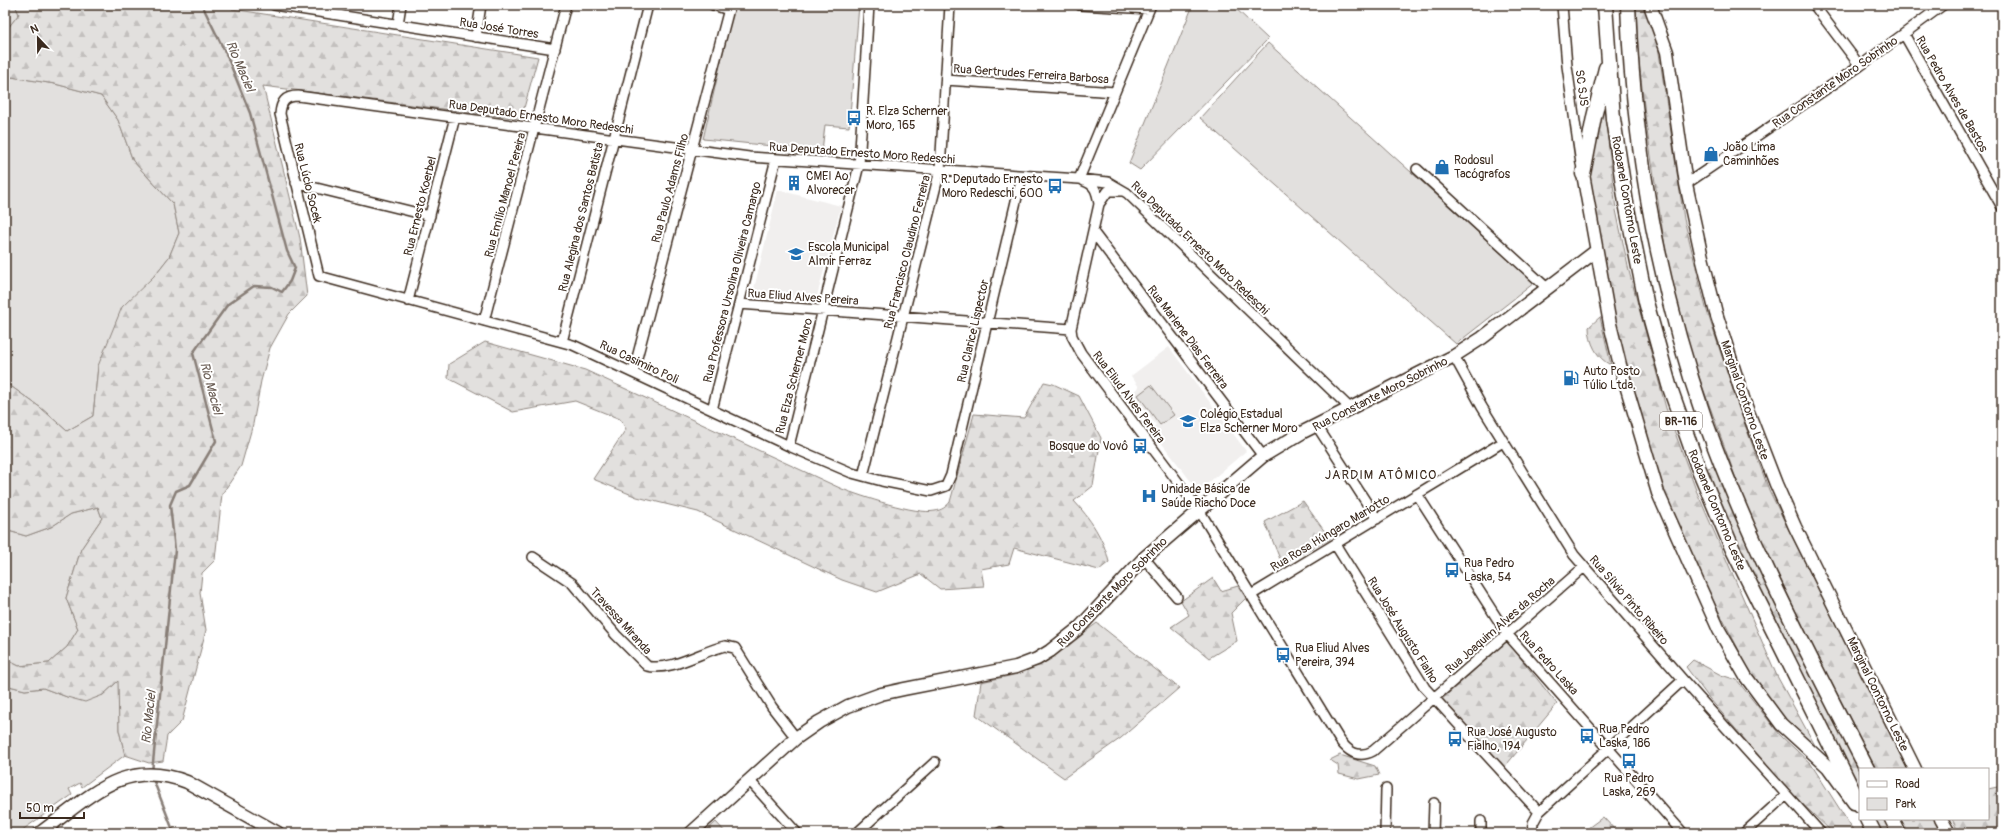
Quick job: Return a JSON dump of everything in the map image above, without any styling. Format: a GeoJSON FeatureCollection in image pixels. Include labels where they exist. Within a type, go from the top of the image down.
{"type":"FeatureCollection","features":[{"type":"Feature","properties":{"kind":"highway","name":"Rodoanel Contorno Leste"},"geometry":{"type":"LineString","coordinates":[[1605,5],[1613,119],[1628,217],[1646,302],[1671,392],[1698,467],[1733,550],[1859,803]]}},
{"type":"Feature","properties":{"kind":"highway","name":"Rodoanel Contorno Leste"},"geometry":{"type":"LineString","coordinates":[[1628,5],[1634,91],[1647,192],[1663,275],[1677,332],[1690,374],[1709,431],[1751,534],[1775,587],[1866,768]]}},
{"type":"Feature","properties":{"kind":"highway"},"geometry":{"type":"LineString","coordinates":[[1583,174],[1594,117],[1609,56]]}},
{"type":"Feature","properties":{"kind":"highway"},"geometry":{"type":"LineString","coordinates":[[1892,820],[1899,833]]}},
{"type":"Feature","properties":{"kind":"main road","name":"Marginal Contorno Leste"},"geometry":{"type":"LineString","coordinates":[[1650,5],[1668,52],[1686,184],[1716,313],[1762,450],[1795,527],[1915,768]]}},
{"type":"Feature","properties":{"kind":"main road"},"geometry":{"type":"LineString","coordinates":[[1583,174],[1605,304],[1620,365],[1658,493],[1719,630],[1746,677],[1781,724],[1828,767],[1859,810]]}},
{"type":"Feature","properties":{"kind":"main road","name":"Rua Constante Moro Sobrinho"},"geometry":{"type":"LineString","coordinates":[[691,833],[796,738],[832,714],[863,700],[904,689],[1007,669],[1037,659],[1071,636],[1144,558],[1263,456],[1287,440],[1454,356],[1596,251]]}},
{"type":"Feature","properties":{"kind":"main road"},"geometry":{"type":"LineString","coordinates":[[40,833],[108,785],[126,776],[145,773],[160,774],[188,782],[278,833]]}},
{"type":"Feature","properties":{"kind":"main road"},"geometry":{"type":"LineString","coordinates":[[1942,820],[1949,833]]}},
{"type":"Feature","properties":{"kind":"street","name":"Rua José Torres"},"geometry":{"type":"LineString","coordinates":[[274,5],[320,9],[398,24],[555,49]]}},
{"type":"Feature","properties":{"kind":"street"},"geometry":{"type":"LineString","coordinates":[[398,24],[401,5]]}},
{"type":"Feature","properties":{"kind":"street"},"geometry":{"type":"LineString","coordinates":[[476,37],[481,5]]}},
{"type":"Feature","properties":{"kind":"street","name":"Rua Emílio Manoel Pereira"},"geometry":{"type":"LineString","coordinates":[[484,321],[566,5]]}},
{"type":"Feature","properties":{"kind":"street","name":"Rua Alegina dos Santos Batista"},"geometry":{"type":"LineString","coordinates":[[562,342],[648,5]]}},
{"type":"Feature","properties":{"kind":"street"},"geometry":{"type":"LineString","coordinates":[[712,5],[730,8]]}},
{"type":"Feature","properties":{"kind":"street","name":"Rua Elza Scherner Moro"},"geometry":{"type":"LineString","coordinates":[[789,446],[859,165],[869,5]]}},
{"type":"Feature","properties":{"kind":"street","name":"Rua Francisco Claudino Ferreira"},"geometry":{"type":"LineString","coordinates":[[863,476],[940,170],[950,5]]}},
{"type":"Feature","properties":{"kind":"street"},"geometry":{"type":"LineString","coordinates":[[1080,5],[1150,7],[1079,179],[1094,186],[1099,204]]}},
{"type":"Feature","properties":{"kind":"street","name":"SC SJS"},"geometry":{"type":"LineString","coordinates":[[1562,5],[1567,66],[1583,174]]}},
{"type":"Feature","properties":{"kind":"street"},"geometry":{"type":"LineString","coordinates":[[1814,5],[1860,66]]}},
{"type":"Feature","properties":{"kind":"street","name":"Rua Constante Moro Sobrinho"},"geometry":{"type":"LineString","coordinates":[[1686,184],[1860,66],[1943,5]]}},
{"type":"Feature","properties":{"kind":"street","name":"Rua Paulo Adams Filho"},"geometry":{"type":"LineString","coordinates":[[633,373],[730,8]]}},
{"type":"Feature","properties":{"kind":"street","name":"Rua Pedro Alves de Bastos"},"geometry":{"type":"LineString","coordinates":[[1904,34],[2002,207]]}},
{"type":"Feature","properties":{"kind":"street","name":"Rua Gertrudes Ferreira Barbosa"},"geometry":{"type":"LineString","coordinates":[[946,80],[1115,92]]}},
{"type":"Feature","properties":{"kind":"street","name":"Rua Deputado Ernesto Moro Redeschi"},"geometry":{"type":"LineString","coordinates":[[287,98],[298,96],[692,150],[776,159],[1108,182],[1127,193],[1351,409]]}},
{"type":"Feature","properties":{"kind":"street","name":"Rua Lúcio Socek"},"geometry":{"type":"LineString","coordinates":[[287,98],[283,101],[280,114],[319,276]]}},
{"type":"Feature","properties":{"kind":"street","name":"Rua Ernesto Koerbel"},"geometry":{"type":"LineString","coordinates":[[408,301],[455,118]]}},
{"type":"Feature","properties":{"kind":"street","name":"Rua Professora Ursolina Oliveira Camargo"},"geometry":{"type":"LineString","coordinates":[[712,410],[776,159]]}},
{"type":"Feature","properties":{"kind":"street"},"geometry":{"type":"LineString","coordinates":[[1417,169],[1547,288]]}},
{"type":"Feature","properties":{"kind":"street","name":"Rua Clarice Lispector"},"geometry":{"type":"LineString","coordinates":[[940,489],[949,481],[951,475],[1022,176]]}},
{"type":"Feature","properties":{"kind":"street"},"geometry":{"type":"LineString","coordinates":[[296,183],[430,216]]}},
{"type":"Feature","properties":{"kind":"street"},"geometry":{"type":"LineString","coordinates":[[1071,329],[1094,232],[1099,204],[1108,191],[1118,190],[1127,193]]}},
{"type":"Feature","properties":{"kind":"street","name":"Rua Marlene Dias Ferreira"},"geometry":{"type":"LineString","coordinates":[[1094,232],[1263,456]]}},
{"type":"Feature","properties":{"kind":"street","name":"Rua Casimiro Poli"},"geometry":{"type":"LineString","coordinates":[[319,276],[584,349],[841,469],[918,490],[931,491],[940,489]]}},
{"type":"Feature","properties":{"kind":"street","name":"Rua Eliud Alves Pereira"},"geometry":{"type":"LineString","coordinates":[[739,304],[1071,329],[1072,336],[1081,353],[1199,510],[1339,739],[1349,751],[1355,754]]}},
{"type":"Feature","properties":{"kind":"street","name":"Rua Sílvio Pinto Ribeiro"},"geometry":{"type":"LineString","coordinates":[[1454,356],[1503,442],[1567,545],[1584,567],[1785,796],[1821,833]]}},
{"type":"Feature","properties":{"kind":"street"},"geometry":{"type":"LineString","coordinates":[[1317,426],[1376,519]]}},
{"type":"Feature","properties":{"kind":"street","name":"Rua Rosa Húngaro Mariotto"},"geometry":{"type":"LineString","coordinates":[[1251,595],[1503,442]]}},
{"type":"Feature","properties":{"kind":"street","name":"Rua Pedro Laska"},"geometry":{"type":"LineString","coordinates":[[1418,494],[1507,634],[1683,833]]}},
{"type":"Feature","properties":{"kind":"street","name":"Rua José Augusto Fialho"},"geometry":{"type":"LineString","coordinates":[[1335,544],[1416,675],[1433,698],[1539,812]]}},
{"type":"Feature","properties":{"kind":"street","name":"Travessa Miranda"},"geometry":{"type":"LineString","coordinates":[[533,557],[572,583],[616,635],[647,666],[653,668],[670,665],[725,646],[734,648],[772,707],[796,738]]}},
{"type":"Feature","properties":{"kind":"street"},"geometry":{"type":"LineString","coordinates":[[1144,558],[1177,597]]}},
{"type":"Feature","properties":{"kind":"street","name":"Rua Joaquim Alves da Rocha"},"geometry":{"type":"LineString","coordinates":[[1355,754],[1361,755],[1373,751],[1584,567]]}},
{"type":"Feature","properties":{"kind":"street"},"geometry":{"type":"LineString","coordinates":[[1532,833],[1533,823],[1539,812],[1683,680]]}},
{"type":"Feature","properties":{"kind":"street"},"geometry":{"type":"LineString","coordinates":[[857,833],[935,762]]}},
{"type":"Feature","properties":{"kind":"street"},"geometry":{"type":"LineString","coordinates":[[749,780],[797,833]]}},
{"type":"Feature","properties":{"kind":"street"},"geometry":{"type":"LineString","coordinates":[[1385,833],[1386,789]]}},
{"type":"Feature","properties":{"kind":"street"},"geometry":{"type":"LineString","coordinates":[[1744,833],[1785,796]]}},
{"type":"Feature","properties":{"kind":"street"},"geometry":{"type":"LineString","coordinates":[[1433,833],[1434,803]]}},
{"type":"Feature","properties":{"kind":"street"},"geometry":{"type":"LineString","coordinates":[[1481,821],[1481,833]]}},
{"type":"Feature","properties":{"kind":"shaded area","name":"Escola Municipal Almir Ferraz"},"geometry":{"type":"Polygon","coordinates":[[[778,190],[841,206],[816,300],[752,297],[778,190]]]}},
{"type":"Feature","properties":{"kind":"shaded area","name":"Colégio Estadual Elza Scherner Moro"},"geometry":{"type":"Polygon","coordinates":[[[1169,347],[1246,451],[1201,489],[1196,488],[1151,429],[1156,425],[1138,402],[1133,406],[1126,397],[1139,387],[1131,376],[1169,347]]]}},
{"type":"Feature","properties":{"kind":"green space"},"geometry":{"type":"Polygon","coordinates":[[[5,5],[15,5],[19,14],[5,30],[5,5]]]}},
{"type":"Feature","properties":{"kind":"green space"},"geometry":{"type":"Polygon","coordinates":[[[15,5],[232,5],[232,9],[538,57],[521,119],[263,86],[300,238],[307,296],[289,314],[270,348],[261,381],[253,424],[241,466],[222,494],[215,560],[202,573],[200,593],[206,630],[182,721],[167,736],[163,761],[149,763],[125,755],[119,730],[118,681],[103,695],[85,702],[43,688],[25,690],[5,685],[5,659],[19,666],[49,663],[67,647],[78,629],[66,598],[81,549],[102,518],[98,507],[71,514],[51,527],[26,536],[5,530],[5,382],[41,408],[67,431],[93,416],[98,366],[122,307],[154,276],[169,257],[179,233],[173,204],[133,161],[118,120],[101,96],[55,84],[5,76],[5,30],[19,14],[15,5]]]}},
{"type":"Feature","properties":{"kind":"green space"},"geometry":{"type":"Polygon","coordinates":[[[734,5],[859,5],[849,127],[825,125],[822,151],[703,139],[734,5]]]}},
{"type":"Feature","properties":{"kind":"green space"},"geometry":{"type":"Polygon","coordinates":[[[1193,5],[1232,5],[1268,39],[1140,170],[1129,163],[1193,5]]]}},
{"type":"Feature","properties":{"kind":"green space"},"geometry":{"type":"Polygon","coordinates":[[[1636,5],[1643,5],[1656,33],[1684,219],[1706,308],[1741,414],[1769,490],[1908,768],[1875,768],[1818,657],[1750,517],[1691,355],[1668,266],[1646,124],[1638,51],[1636,5]]]}},
{"type":"Feature","properties":{"kind":"green space"},"geometry":{"type":"Polygon","coordinates":[[[1268,43],[1534,283],[1456,344],[1200,118],[1268,43]]]}},
{"type":"Feature","properties":{"kind":"green space"},"geometry":{"type":"Polygon","coordinates":[[[5,76],[55,84],[101,96],[118,120],[133,161],[173,204],[179,233],[169,257],[154,276],[98,366],[93,416],[67,431],[41,408],[5,382],[5,76]]]}},
{"type":"Feature","properties":{"kind":"green space"},"geometry":{"type":"Polygon","coordinates":[[[1603,96],[1616,210],[1629,271],[1666,408],[1696,490],[1777,676],[1817,749],[1808,744],[1762,695],[1684,544],[1662,491],[1625,372],[1586,174],[1603,96]]]}},
{"type":"Feature","properties":{"kind":"green space"},"geometry":{"type":"Polygon","coordinates":[[[1600,317],[1611,365],[1602,359],[1598,354],[1590,338],[1589,327],[1600,317]]]}},
{"type":"Feature","properties":{"kind":"green space"},"geometry":{"type":"Polygon","coordinates":[[[485,342],[585,370],[842,489],[902,508],[926,511],[940,510],[950,502],[974,414],[1024,418],[1044,382],[1053,384],[1079,396],[1101,438],[1093,486],[1074,501],[1086,514],[1096,529],[1104,545],[1109,562],[1099,570],[1014,548],[1009,564],[981,569],[984,586],[940,589],[921,574],[877,592],[842,580],[698,512],[637,497],[593,479],[626,429],[620,419],[575,401],[513,412],[448,378],[449,364],[485,342]]]}},
{"type":"Feature","properties":{"kind":"green space"},"geometry":{"type":"Polygon","coordinates":[[[1151,385],[1174,415],[1160,425],[1138,395],[1151,385]]]}},
{"type":"Feature","properties":{"kind":"green space"},"geometry":{"type":"Polygon","coordinates":[[[1717,465],[1742,532],[1860,768],[1859,791],[1727,522],[1705,469],[1717,465]]]}},
{"type":"Feature","properties":{"kind":"green space"},"geometry":{"type":"Polygon","coordinates":[[[1303,501],[1330,539],[1282,564],[1265,522],[1303,501]]]}},
{"type":"Feature","properties":{"kind":"green space"},"geometry":{"type":"Polygon","coordinates":[[[98,507],[102,518],[81,549],[66,598],[78,629],[67,647],[49,663],[19,666],[5,659],[5,530],[26,536],[51,527],[71,514],[98,507]]]}},
{"type":"Feature","properties":{"kind":"green space"},"geometry":{"type":"Polygon","coordinates":[[[1213,578],[1221,591],[1238,586],[1246,598],[1231,613],[1237,641],[1209,658],[1171,627],[1189,615],[1181,601],[1213,578]]]}},
{"type":"Feature","properties":{"kind":"green space"},"geometry":{"type":"Polygon","coordinates":[[[1097,623],[1179,688],[1121,738],[1064,778],[976,715],[981,682],[1018,674],[1044,662],[1097,623]]]}},
{"type":"Feature","properties":{"kind":"green space"},"geometry":{"type":"Polygon","coordinates":[[[1507,641],[1557,704],[1502,770],[1440,701],[1507,641]]]}},
{"type":"Feature","properties":{"kind":"green space"},"geometry":{"type":"Polygon","coordinates":[[[1693,660],[1721,675],[1737,680],[1780,735],[1811,764],[1855,833],[1833,833],[1791,793],[1709,698],[1686,667],[1693,660]]]}},
{"type":"Feature","properties":{"kind":"green space"},"geometry":{"type":"Polygon","coordinates":[[[119,680],[119,730],[125,755],[82,787],[80,783],[69,789],[72,795],[18,833],[5,833],[5,685],[25,690],[43,688],[67,697],[103,695],[119,680]]]}},
{"type":"Feature","properties":{"kind":"green space"},"geometry":{"type":"Polygon","coordinates":[[[1340,755],[1375,766],[1379,775],[1359,779],[1339,774],[1338,765],[1330,760],[1340,755]]]}},
{"type":"Feature","properties":{"kind":"green space"},"geometry":{"type":"Polygon","coordinates":[[[2002,786],[2002,833],[1959,833],[1952,820],[1989,820],[1989,789],[2002,786]]]}},
{"type":"Feature","properties":{"kind":"green space"},"geometry":{"type":"Polygon","coordinates":[[[1603,817],[1618,833],[1591,833],[1588,828],[1603,817]]]}},
{"type":"Feature","properties":{"kind":"green space"},"geometry":{"type":"Polygon","coordinates":[[[1874,820],[1886,820],[1892,833],[1880,833],[1874,820]]]}},
{"type":"Feature","properties":{"kind":"green space"},"geometry":{"type":"Polygon","coordinates":[[[1900,820],[1934,820],[1940,833],[1907,833],[1900,820]]]}},
{"type":"Feature","properties":{"kind":"green space"},"geometry":{"type":"Polygon","coordinates":[[[716,822],[726,833],[704,833],[716,822]]]}},
{"type":"Feature","properties":{"kind":"waterway","name":"Rio Maciel"},"geometry":{"type":"LineString","coordinates":[[152,772],[175,550],[170,505],[176,491],[190,485],[216,441],[193,353],[228,304],[254,286],[272,287],[282,292],[290,281],[295,268],[287,251],[250,113],[227,56],[202,5]]}},
{"type":"Feature","properties":{"kind":"waterway","name":"Rio Maciel"},"geometry":{"type":"LineString","coordinates":[[153,779],[174,833]]}},
{"type":"Feature","properties":{"kind":"place","name":"R. Elza Scherner Moro, 165"},"geometry":{"type":"Point","coordinates":[854,118]}},
{"type":"Feature","properties":{"kind":"place","name":"João Lima Caminhões"},"geometry":{"type":"Point","coordinates":[1711,154]}},
{"type":"Feature","properties":{"kind":"place","name":"Rodosul Tacógrafos"},"geometry":{"type":"Point","coordinates":[1442,167]}},
{"type":"Feature","properties":{"kind":"place","name":"CMEI Ao Alvorecer"},"geometry":{"type":"Point","coordinates":[794,183]}},
{"type":"Feature","properties":{"kind":"place","name":"R. Deputado Ernesto Moro Redeschi, 600"},"geometry":{"type":"Point","coordinates":[1055,186]}},
{"type":"Feature","properties":{"kind":"place","name":"Escola Municipal Almir Ferraz"},"geometry":{"type":"Point","coordinates":[796,254]}},
{"type":"Feature","properties":{"kind":"place","name":"Auto Posto Túlio Ltda."},"geometry":{"type":"Point","coordinates":[1571,378]}},
{"type":"Feature","properties":{"kind":"place","name":"Colégio Estadual Elza Scherner Moro"},"geometry":{"type":"Point","coordinates":[1188,421]}},
{"type":"Feature","properties":{"kind":"place","name":"Bosque do Vovô"},"geometry":{"type":"Point","coordinates":[1140,446]}},
{"type":"Feature","properties":{"kind":"place","name":"Unidade Básica de Saúde Riacho Doce"},"geometry":{"type":"Point","coordinates":[1149,496]}},
{"type":"Feature","properties":{"kind":"place","name":"Rua Pedro Laska, 54"},"geometry":{"type":"Point","coordinates":[1452,570]}},
{"type":"Feature","properties":{"kind":"place","name":"Rua Eliud Alves Pereira, 394"},"geometry":{"type":"Point","coordinates":[1283,655]}},
{"type":"Feature","properties":{"kind":"place","name":"Rua Pedro Laska, 186"},"geometry":{"type":"Point","coordinates":[1587,736]}},
{"type":"Feature","properties":{"kind":"place","name":"Rua José Augusto Fialho, 194"},"geometry":{"type":"Point","coordinates":[1455,739]}},
{"type":"Feature","properties":{"kind":"place","name":"Rua Pedro Laska, 269"},"geometry":{"type":"Point","coordinates":[1629,761]}},
{"type":"Feature","properties":{"kind":"district","name":"JARDIM ATÔMICO"},"geometry":{"type":"Point","coordinates":[1381,474]}}]}
